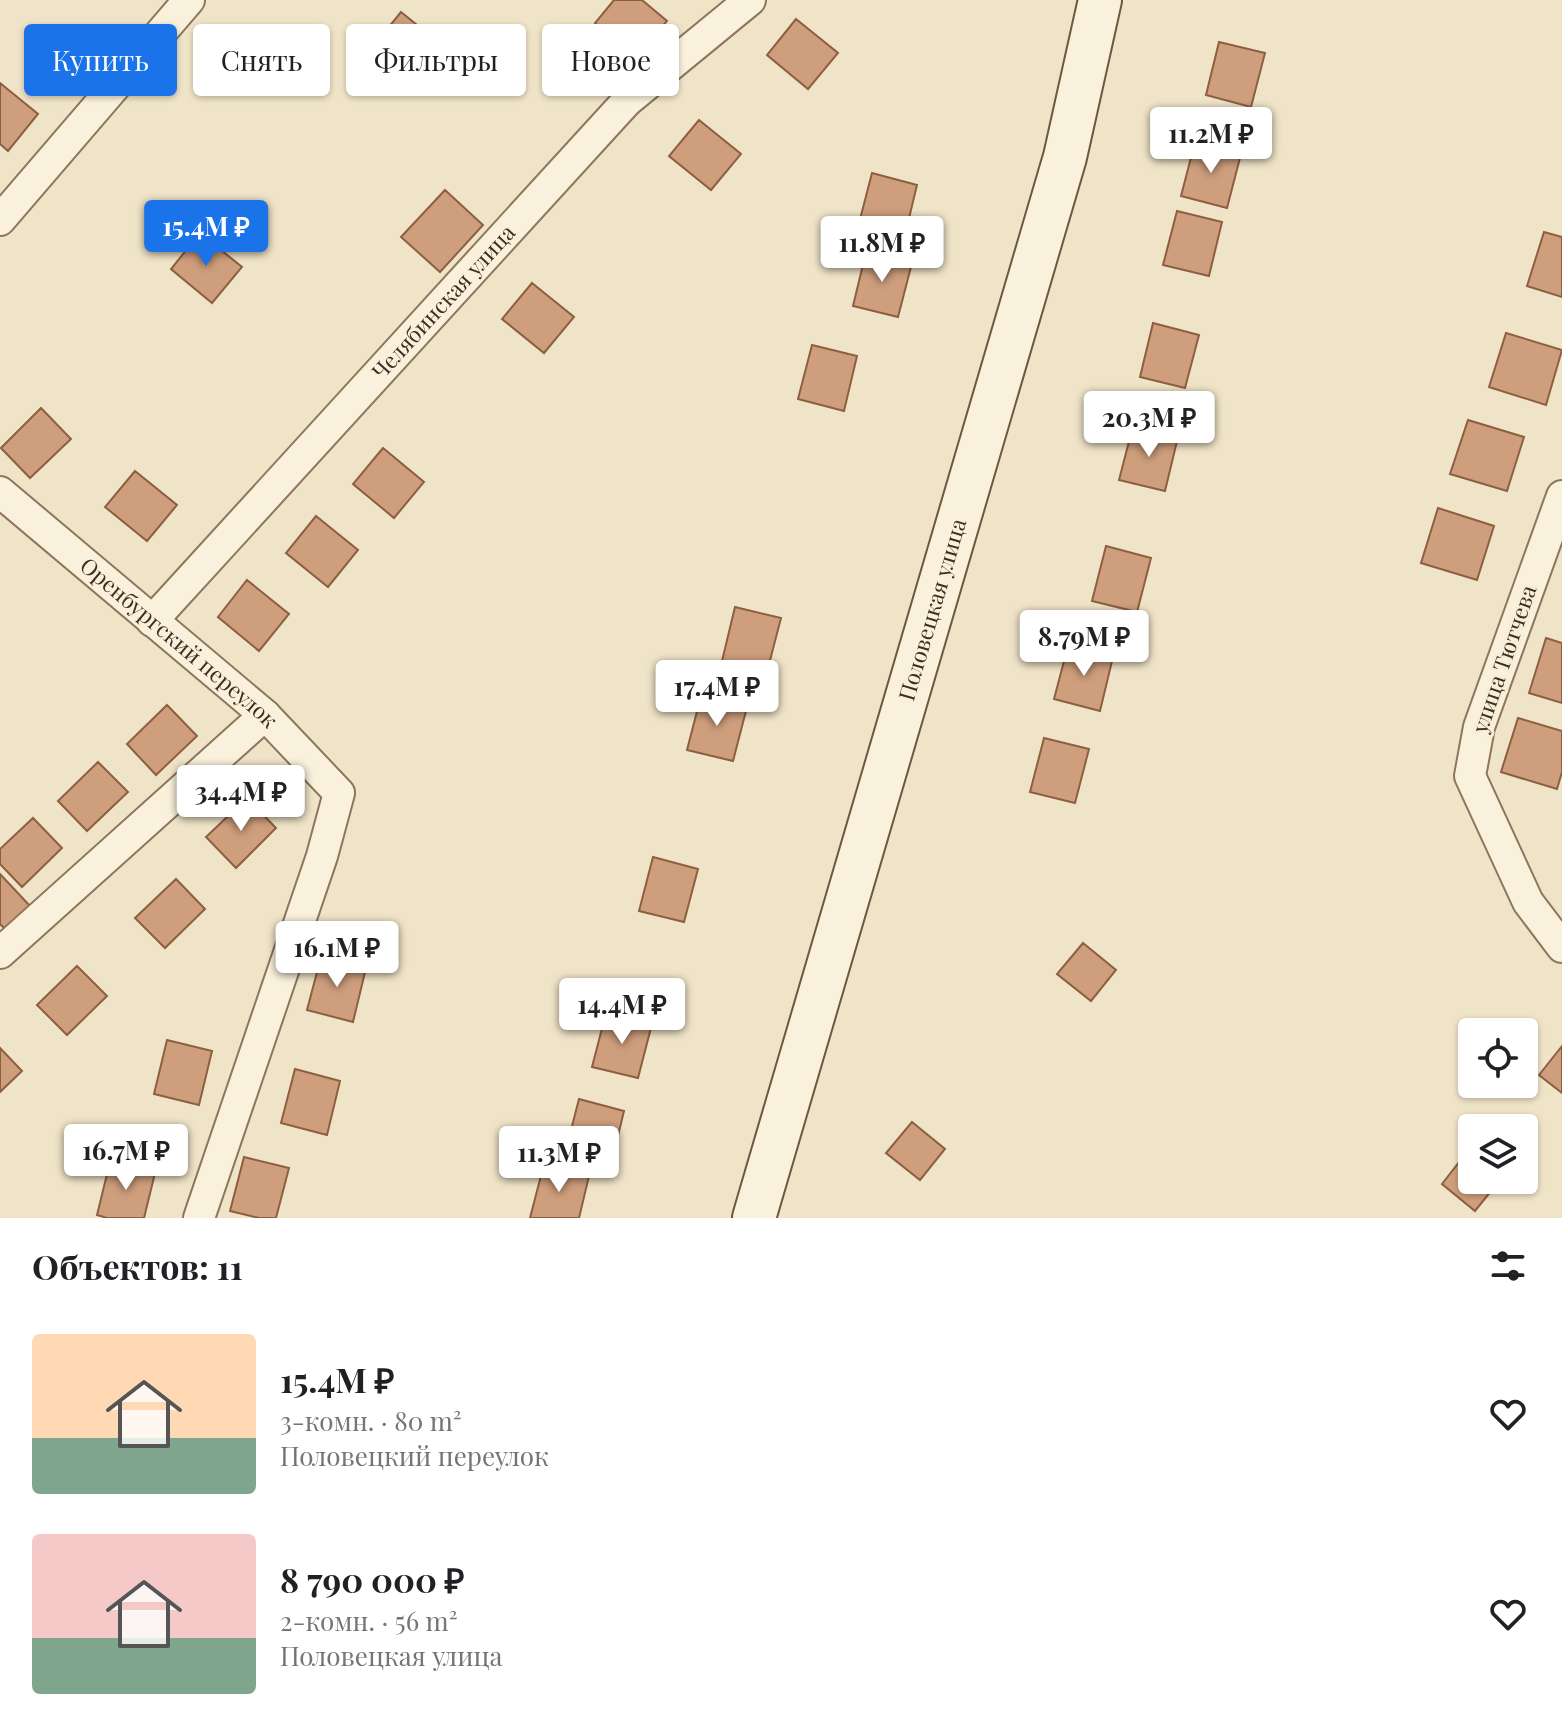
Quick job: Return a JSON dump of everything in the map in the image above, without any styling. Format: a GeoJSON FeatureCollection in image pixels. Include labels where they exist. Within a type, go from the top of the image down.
{"type":"FeatureCollection","features":[{"type":"Feature","properties":{"kind":"street"},"geometry":{"type":"LineString","coordinates":[[0,220],[189,0]]}},
{"type":"Feature","properties":{"kind":"street","name":"Челябинская улица"},"geometry":{"type":"LineString","coordinates":[[152,621],[627,101],[750,0]]}},
{"type":"Feature","properties":{"kind":"street","name":"Половецкая улица"},"geometry":{"type":"LineString","coordinates":[[754,1218],[1065,157],[1100,0]]}},
{"type":"Feature","properties":{"kind":"street","name":"Оренбургский переулок"},"geometry":{"type":"LineString","coordinates":[[0,492],[265,715],[339,793],[322,856],[199,1218]]}},
{"type":"Feature","properties":{"kind":"street","name":"улица Тютчева"},"geometry":{"type":"LineString","coordinates":[[1562,496],[1479,727],[1470,776],[1528,902],[1562,947]]}},
{"type":"Feature","properties":{"kind":"street"},"geometry":{"type":"LineString","coordinates":[[0,953],[265,715]]}},
{"type":"Feature","properties":{"kind":"building"},"geometry":{"type":"Polygon","coordinates":[[[614,0],[642,0],[667,21],[664,24],[595,23],[614,0]]]}},
{"type":"Feature","properties":{"kind":"building"},"geometry":{"type":"Polygon","coordinates":[[[401,12],[416,24],[391,24],[401,12]]]}},
{"type":"Feature","properties":{"kind":"building"},"geometry":{"type":"Polygon","coordinates":[[[796,19],[838,53],[808,89],[767,55],[796,19]]]}},
{"type":"Feature","properties":{"kind":"building"},"geometry":{"type":"Polygon","coordinates":[[[1219,42],[1265,53],[1251,107],[1206,95],[1219,42]]]}},
{"type":"Feature","properties":{"kind":"building"},"geometry":{"type":"Polygon","coordinates":[[[0,83],[38,114],[8,151],[0,144],[0,83]]]}},
{"type":"Feature","properties":{"kind":"building"},"geometry":{"type":"Polygon","coordinates":[[[699,120],[741,154],[711,190],[669,156],[699,120]]]}},
{"type":"Feature","properties":{"kind":"building"},"geometry":{"type":"Polygon","coordinates":[[[1195,142],[1241,154],[1227,208],[1181,196],[1195,142]]]}},
{"type":"Feature","properties":{"kind":"building"},"geometry":{"type":"Polygon","coordinates":[[[872,173],[917,185],[904,239],[858,227],[872,173]]]}},
{"type":"Feature","properties":{"kind":"building"},"geometry":{"type":"Polygon","coordinates":[[[445,190],[483,225],[440,272],[401,237],[445,190]]]}},
{"type":"Feature","properties":{"kind":"building"},"geometry":{"type":"Polygon","coordinates":[[[1177,211],[1222,222],[1209,276],[1163,265],[1177,211]]]}},
{"type":"Feature","properties":{"kind":"building"},"geometry":{"type":"Polygon","coordinates":[[[1544,232],[1562,237],[1562,297],[1527,286],[1544,232]]]}},
{"type":"Feature","properties":{"kind":"building"},"geometry":{"type":"Polygon","coordinates":[[[200,233],[242,267],[212,303],[171,269],[200,233]]]}},
{"type":"Feature","properties":{"kind":"building"},"geometry":{"type":"Polygon","coordinates":[[[866,252],[912,263],[898,317],[853,306],[866,252]]]}},
{"type":"Feature","properties":{"kind":"building"},"geometry":{"type":"Polygon","coordinates":[[[532,283],[574,317],[544,353],[502,319],[532,283]]]}},
{"type":"Feature","properties":{"kind":"building"},"geometry":{"type":"Polygon","coordinates":[[[1153,323],[1199,335],[1185,388],[1140,377],[1153,323]]]}},
{"type":"Feature","properties":{"kind":"building"},"geometry":{"type":"Polygon","coordinates":[[[1506,333],[1562,350],[1546,405],[1489,387],[1506,333]]]}},
{"type":"Feature","properties":{"kind":"building"},"geometry":{"type":"Polygon","coordinates":[[[812,345],[857,356],[844,411],[798,399],[812,345]]]}},
{"type":"Feature","properties":{"kind":"building"},"geometry":{"type":"Polygon","coordinates":[[[41,408],[71,439],[30,478],[1,448],[41,408]]]}},
{"type":"Feature","properties":{"kind":"building"},"geometry":{"type":"Polygon","coordinates":[[[1468,420],[1524,437],[1507,491],[1450,474],[1468,420]]]}},
{"type":"Feature","properties":{"kind":"building"},"geometry":{"type":"Polygon","coordinates":[[[1133,426],[1178,437],[1165,491],[1119,480],[1133,426]]]}},
{"type":"Feature","properties":{"kind":"building"},"geometry":{"type":"Polygon","coordinates":[[[383,448],[424,482],[394,518],[353,484],[383,448]]]}},
{"type":"Feature","properties":{"kind":"building"},"geometry":{"type":"Polygon","coordinates":[[[135,471],[177,505],[147,541],[105,507],[135,471]]]}},
{"type":"Feature","properties":{"kind":"building"},"geometry":{"type":"Polygon","coordinates":[[[1438,508],[1494,526],[1477,580],[1421,563],[1438,508]]]}},
{"type":"Feature","properties":{"kind":"building"},"geometry":{"type":"Polygon","coordinates":[[[316,516],[358,550],[328,587],[286,553],[316,516]]]}},
{"type":"Feature","properties":{"kind":"building"},"geometry":{"type":"Polygon","coordinates":[[[1106,546],[1151,558],[1137,612],[1092,601],[1106,546]]]}},
{"type":"Feature","properties":{"kind":"building"},"geometry":{"type":"Polygon","coordinates":[[[247,580],[289,614],[259,651],[218,617],[247,580]]]}},
{"type":"Feature","properties":{"kind":"building"},"geometry":{"type":"Polygon","coordinates":[[[735,607],[781,618],[767,672],[722,661],[735,607]]]}},
{"type":"Feature","properties":{"kind":"building"},"geometry":{"type":"Polygon","coordinates":[[[1546,638],[1562,643],[1562,703],[1529,693],[1546,638]]]}},
{"type":"Feature","properties":{"kind":"building"},"geometry":{"type":"Polygon","coordinates":[[[1068,646],[1113,657],[1100,711],[1054,699],[1068,646]]]}},
{"type":"Feature","properties":{"kind":"building"},"geometry":{"type":"Polygon","coordinates":[[[701,696],[747,707],[733,761],[687,750],[701,696]]]}},
{"type":"Feature","properties":{"kind":"building"},"geometry":{"type":"Polygon","coordinates":[[[167,705],[197,736],[156,775],[127,744],[167,705]]]}},
{"type":"Feature","properties":{"kind":"building"},"geometry":{"type":"Polygon","coordinates":[[[1518,718],[1562,731],[1562,772],[1557,789],[1501,772],[1518,718]]]}},
{"type":"Feature","properties":{"kind":"building"},"geometry":{"type":"Polygon","coordinates":[[[1044,738],[1089,749],[1075,803],[1030,792],[1044,738]]]}},
{"type":"Feature","properties":{"kind":"building"},"geometry":{"type":"Polygon","coordinates":[[[98,762],[128,792],[87,831],[58,801],[98,762]]]}},
{"type":"Feature","properties":{"kind":"building"},"geometry":{"type":"Polygon","coordinates":[[[247,798],[276,828],[236,868],[206,837],[247,798]]]}},
{"type":"Feature","properties":{"kind":"building"},"geometry":{"type":"Polygon","coordinates":[[[33,818],[62,848],[22,887],[0,864],[0,849],[33,818]]]}},
{"type":"Feature","properties":{"kind":"building"},"geometry":{"type":"Polygon","coordinates":[[[653,857],[698,869],[684,922],[639,911],[653,857]]]}},
{"type":"Feature","properties":{"kind":"building"},"geometry":{"type":"Polygon","coordinates":[[[0,874],[30,906],[5,929],[0,924],[0,874]]]}},
{"type":"Feature","properties":{"kind":"building"},"geometry":{"type":"Polygon","coordinates":[[[176,879],[205,909],[165,948],[135,918],[176,879]]]}},
{"type":"Feature","properties":{"kind":"building"},"geometry":{"type":"Polygon","coordinates":[[[1083,943],[1116,970],[1091,1001],[1057,974],[1083,943]]]}},
{"type":"Feature","properties":{"kind":"building"},"geometry":{"type":"Polygon","coordinates":[[[321,957],[366,968],[353,1022],[307,1010],[321,957]]]}},
{"type":"Feature","properties":{"kind":"building"},"geometry":{"type":"Polygon","coordinates":[[[77,966],[107,996],[67,1035],[37,1005],[77,966]]]}},
{"type":"Feature","properties":{"kind":"building"},"geometry":{"type":"Polygon","coordinates":[[[606,1013],[652,1024],[638,1078],[592,1067],[606,1013]]]}},
{"type":"Feature","properties":{"kind":"building"},"geometry":{"type":"Polygon","coordinates":[[[167,1040],[212,1051],[199,1105],[154,1094],[167,1040]]]}},
{"type":"Feature","properties":{"kind":"building"},"geometry":{"type":"Polygon","coordinates":[[[1562,1046],[1562,1093],[1539,1075],[1562,1046]]]}},
{"type":"Feature","properties":{"kind":"building"},"geometry":{"type":"Polygon","coordinates":[[[0,1048],[22,1071],[0,1092],[0,1048]]]}},
{"type":"Feature","properties":{"kind":"building"},"geometry":{"type":"Polygon","coordinates":[[[295,1069],[340,1081],[327,1135],[281,1123],[295,1069]]]}},
{"type":"Feature","properties":{"kind":"building"},"geometry":{"type":"Polygon","coordinates":[[[579,1099],[624,1111],[611,1165],[565,1153],[579,1099]]]}},
{"type":"Feature","properties":{"kind":"building"},"geometry":{"type":"Polygon","coordinates":[[[912,1122],[945,1149],[920,1180],[886,1153],[912,1122]]]}},
{"type":"Feature","properties":{"kind":"building"},"geometry":{"type":"Polygon","coordinates":[[[244,1157],[289,1168],[276,1218],[259,1218],[230,1211],[244,1157]]]}},
{"type":"Feature","properties":{"kind":"building"},"geometry":{"type":"Polygon","coordinates":[[[110,1162],[155,1173],[144,1218],[97,1215],[110,1162]]]}},
{"type":"Feature","properties":{"kind":"building"},"geometry":{"type":"Polygon","coordinates":[[[544,1164],[589,1176],[579,1218],[530,1218],[544,1164]]]}},
{"type":"Feature","properties":{"kind":"building"},"geometry":{"type":"Polygon","coordinates":[[[1458,1164],[1458,1194],[1489,1194],[1475,1211],[1442,1184],[1458,1164]]]}}]}
